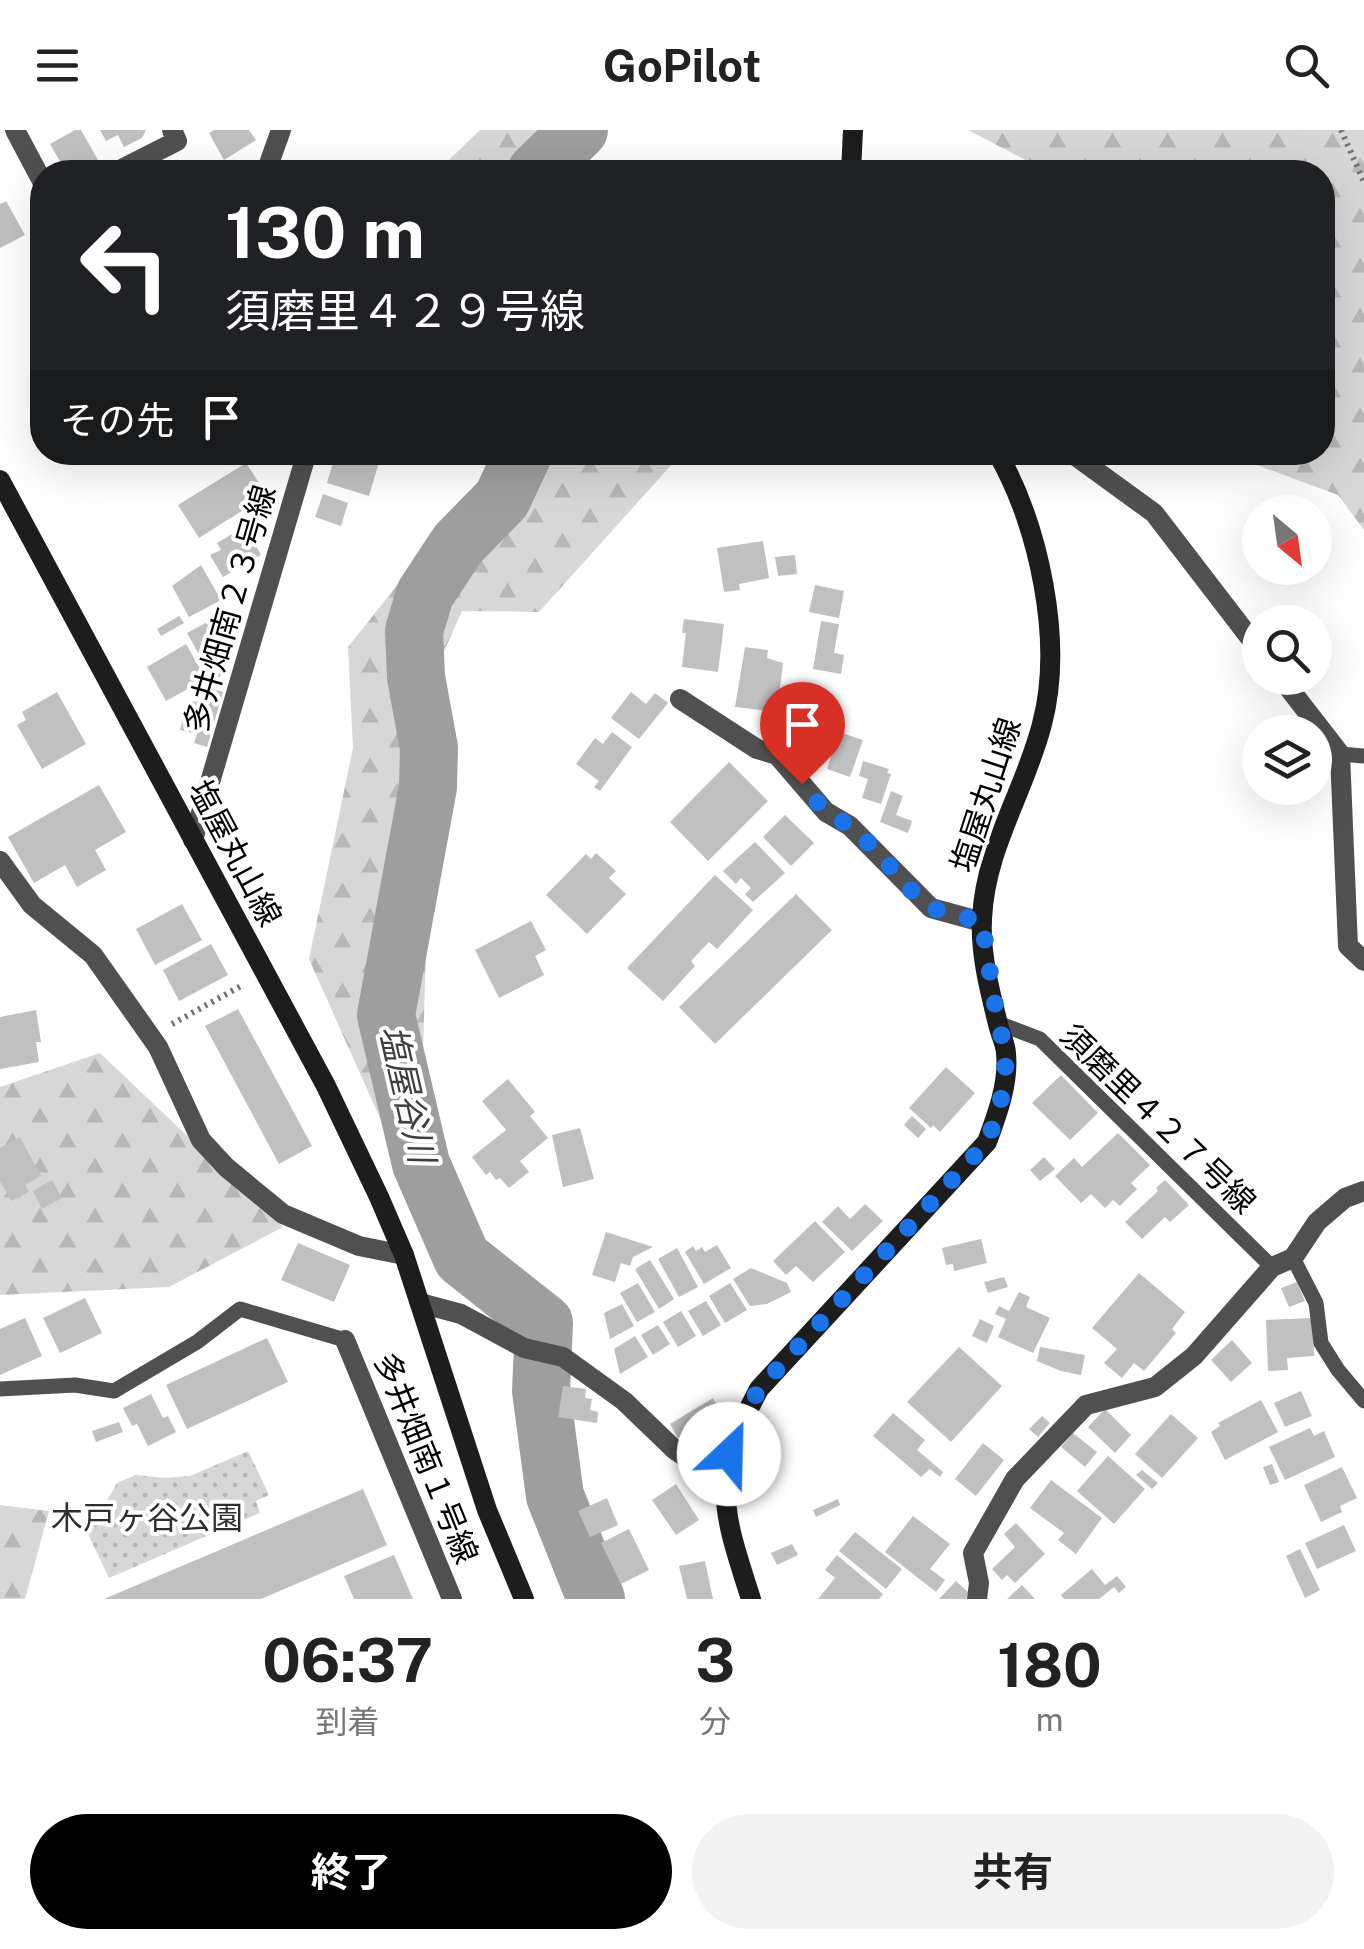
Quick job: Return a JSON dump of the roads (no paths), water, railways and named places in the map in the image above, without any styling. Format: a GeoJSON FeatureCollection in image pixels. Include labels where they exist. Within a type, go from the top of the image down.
{"type":"FeatureCollection","features":[{"type":"Feature","properties":{"kind":"street"},"geometry":{"type":"LineString","coordinates":[[15,130],[31,160]]}},
{"type":"Feature","properties":{"kind":"street"},"geometry":{"type":"LineString","coordinates":[[140,160],[177,141],[172,130]]}},
{"type":"Feature","properties":{"kind":"street"},"geometry":{"type":"LineString","coordinates":[[270,160],[281,130]]}},
{"type":"Feature","properties":{"kind":"street"},"geometry":{"type":"LineString","coordinates":[[852,160],[853,130]]}},
{"type":"Feature","properties":{"kind":"street","name":"多井畑南２３号線"},"geometry":{"type":"LineString","coordinates":[[193,840],[303,465]]}},
{"type":"Feature","properties":{"kind":"street","name":"塩屋丸山線"},"geometry":{"type":"LineString","coordinates":[[751,1599],[728,1528],[725,1484],[736,1432],[759,1389],[987,1142],[1000,1107],[1007,1054],[998,1023],[982,922],[991,858],[1042,725],[1049,682],[1046,596],[1024,507],[1004,465]]}},
{"type":"Feature","properties":{"kind":"street"},"geometry":{"type":"LineString","coordinates":[[1088,465],[1154,514],[1242,628]]}},
{"type":"Feature","properties":{"kind":"street","name":"塩屋丸山線"},"geometry":{"type":"LineString","coordinates":[[3,493],[326,1086],[404,1255],[487,1510],[524,1599]]}},
{"type":"Feature","properties":{"kind":"street"},"geometry":{"type":"LineString","coordinates":[[1293,695],[1340,754],[1348,946],[1364,961]]}},
{"type":"Feature","properties":{"kind":"street"},"geometry":{"type":"LineString","coordinates":[[680,698],[757,750],[777,755],[826,812],[850,826],[931,908],[982,922]]}},
{"type":"Feature","properties":{"kind":"street"},"geometry":{"type":"LineString","coordinates":[[0,861],[32,905],[93,955],[150,1036],[201,1140],[226,1168],[283,1214],[359,1246],[404,1255]]}},
{"type":"Feature","properties":{"kind":"street"},"geometry":{"type":"LineString","coordinates":[[977,1599],[979,1583],[973,1553],[1015,1479],[1086,1404],[1154,1387],[1194,1356],[1272,1267],[1293,1258],[1318,1222],[1345,1198],[1364,1191]]}},
{"type":"Feature","properties":{"kind":"street"},"geometry":{"type":"LineString","coordinates":[[420,1303],[461,1314],[524,1348],[563,1357],[624,1401],[675,1450],[725,1484]]}},
{"type":"Feature","properties":{"kind":"street","name":"多井畑南１号線"},"geometry":{"type":"LineString","coordinates":[[345,1340],[452,1599]]}},
{"type":"Feature","properties":{"kind":"lane"},"geometry":{"type":"LineString","coordinates":[[1340,754],[1364,756]]}},
{"type":"Feature","properties":{"kind":"lane","name":"須磨里４２７号線"},"geometry":{"type":"LineString","coordinates":[[998,1023],[1040,1039],[1272,1267]]}},
{"type":"Feature","properties":{"kind":"lane"},"geometry":{"type":"LineString","coordinates":[[1293,1258],[1316,1303],[1320,1343],[1364,1401]]}},
{"type":"Feature","properties":{"kind":"lane"},"geometry":{"type":"LineString","coordinates":[[0,1389],[61,1385],[114,1391],[197,1342],[240,1309],[345,1340]]}},
{"type":"Feature","properties":{"kind":"waterway","name":"塩屋谷川"},"geometry":{"type":"LineString","coordinates":[[548,160],[579,130]]}},
{"type":"Feature","properties":{"kind":"waterway","name":"塩屋谷川"},"geometry":{"type":"LineString","coordinates":[[518,465],[502,499],[458,544],[425,594],[414,631],[416,677],[429,748],[428,787],[386,1015],[421,1164],[462,1258],[544,1323],[541,1391],[555,1496],[596,1599]]}},
{"type":"Feature","properties":{"kind":"park label","name":"木戸ヶ谷公園"},"geometry":{"type":"Point","coordinates":[147,1518]}}]}
